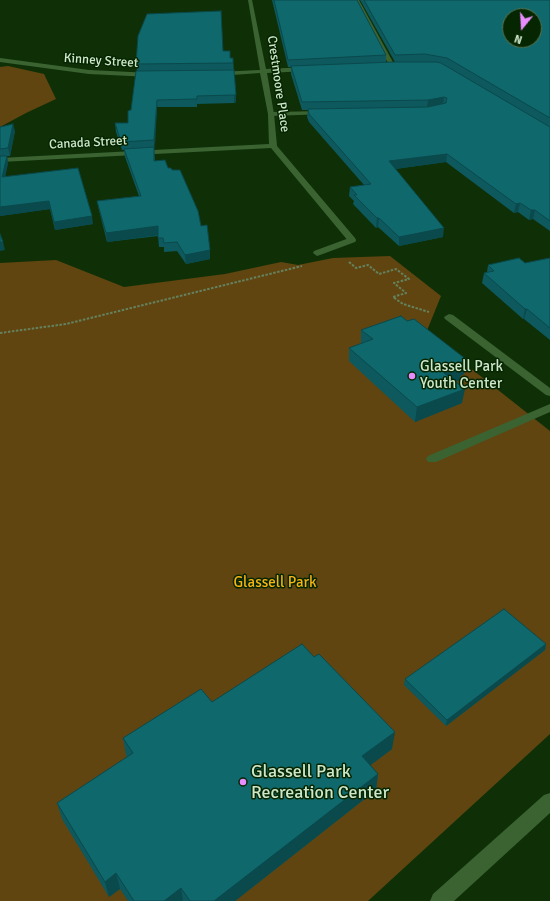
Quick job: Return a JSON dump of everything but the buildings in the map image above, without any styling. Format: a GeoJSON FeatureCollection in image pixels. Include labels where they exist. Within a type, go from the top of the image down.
{"type":"FeatureCollection","features":[{"type":"Feature","properties":{"kind":"street","name":"Crestmoore Place"},"geometry":{"type":"LineString","coordinates":[[250,0],[271,114],[273,146],[352,240],[317,253]]}},
{"type":"Feature","properties":{"kind":"street"},"geometry":{"type":"LineString","coordinates":[[357,0],[392,66]]}},
{"type":"Feature","properties":{"kind":"street","name":"Kinney Street"},"geometry":{"type":"LineString","coordinates":[[0,60],[89,72],[161,75]]}},
{"type":"Feature","properties":{"kind":"street"},"geometry":{"type":"LineString","coordinates":[[384,67],[408,66]]}},
{"type":"Feature","properties":{"kind":"street"},"geometry":{"type":"LineString","coordinates":[[210,74],[314,69]]}},
{"type":"Feature","properties":{"kind":"street"},"geometry":{"type":"LineString","coordinates":[[271,114],[334,113]]}},
{"type":"Feature","properties":{"kind":"street","name":"Canada Street"},"geometry":{"type":"LineString","coordinates":[[0,160],[273,146]]}},
{"type":"Feature","properties":{"kind":"street"},"geometry":{"type":"LineString","coordinates":[[449,317],[550,393]]}},
{"type":"Feature","properties":{"kind":"street"},"geometry":{"type":"LineString","coordinates":[[432,459],[550,408]]}},
{"type":"Feature","properties":{"kind":"street"},"geometry":{"type":"LineString","coordinates":[[440,901],[550,801]]}},
{"type":"Feature","properties":{"kind":"path"},"geometry":{"type":"LineString","coordinates":[[0,332],[66,324],[326,260],[317,253]]}},
{"type":"Feature","properties":{"kind":"path"},"geometry":{"type":"LineString","coordinates":[[350,263],[356,268],[368,265],[379,274],[396,269],[409,279],[394,283],[406,293],[393,297],[403,304],[449,317]]}},
{"type":"Feature","properties":{"kind":"green space"},"geometry":{"type":"Polygon","coordinates":[[[8,66],[44,74],[56,99],[0,127],[0,67],[8,66]]]}},
{"type":"Feature","properties":{"kind":"green space","name":"Glassell Park"},"geometry":{"type":"Polygon","coordinates":[[[390,256],[441,296],[426,333],[550,431],[550,734],[368,901],[0,901],[0,263],[56,260],[124,287],[225,274],[281,262],[298,265],[333,258],[390,256]]]}},
{"type":"Feature","properties":{"kind":"place","name":"Glassell Park Youth Center"},"geometry":{"type":"Point","coordinates":[412,376]}},
{"type":"Feature","properties":{"kind":"place","name":"Glassell Park Recreation Center"},"geometry":{"type":"Point","coordinates":[243,782]}}]}
